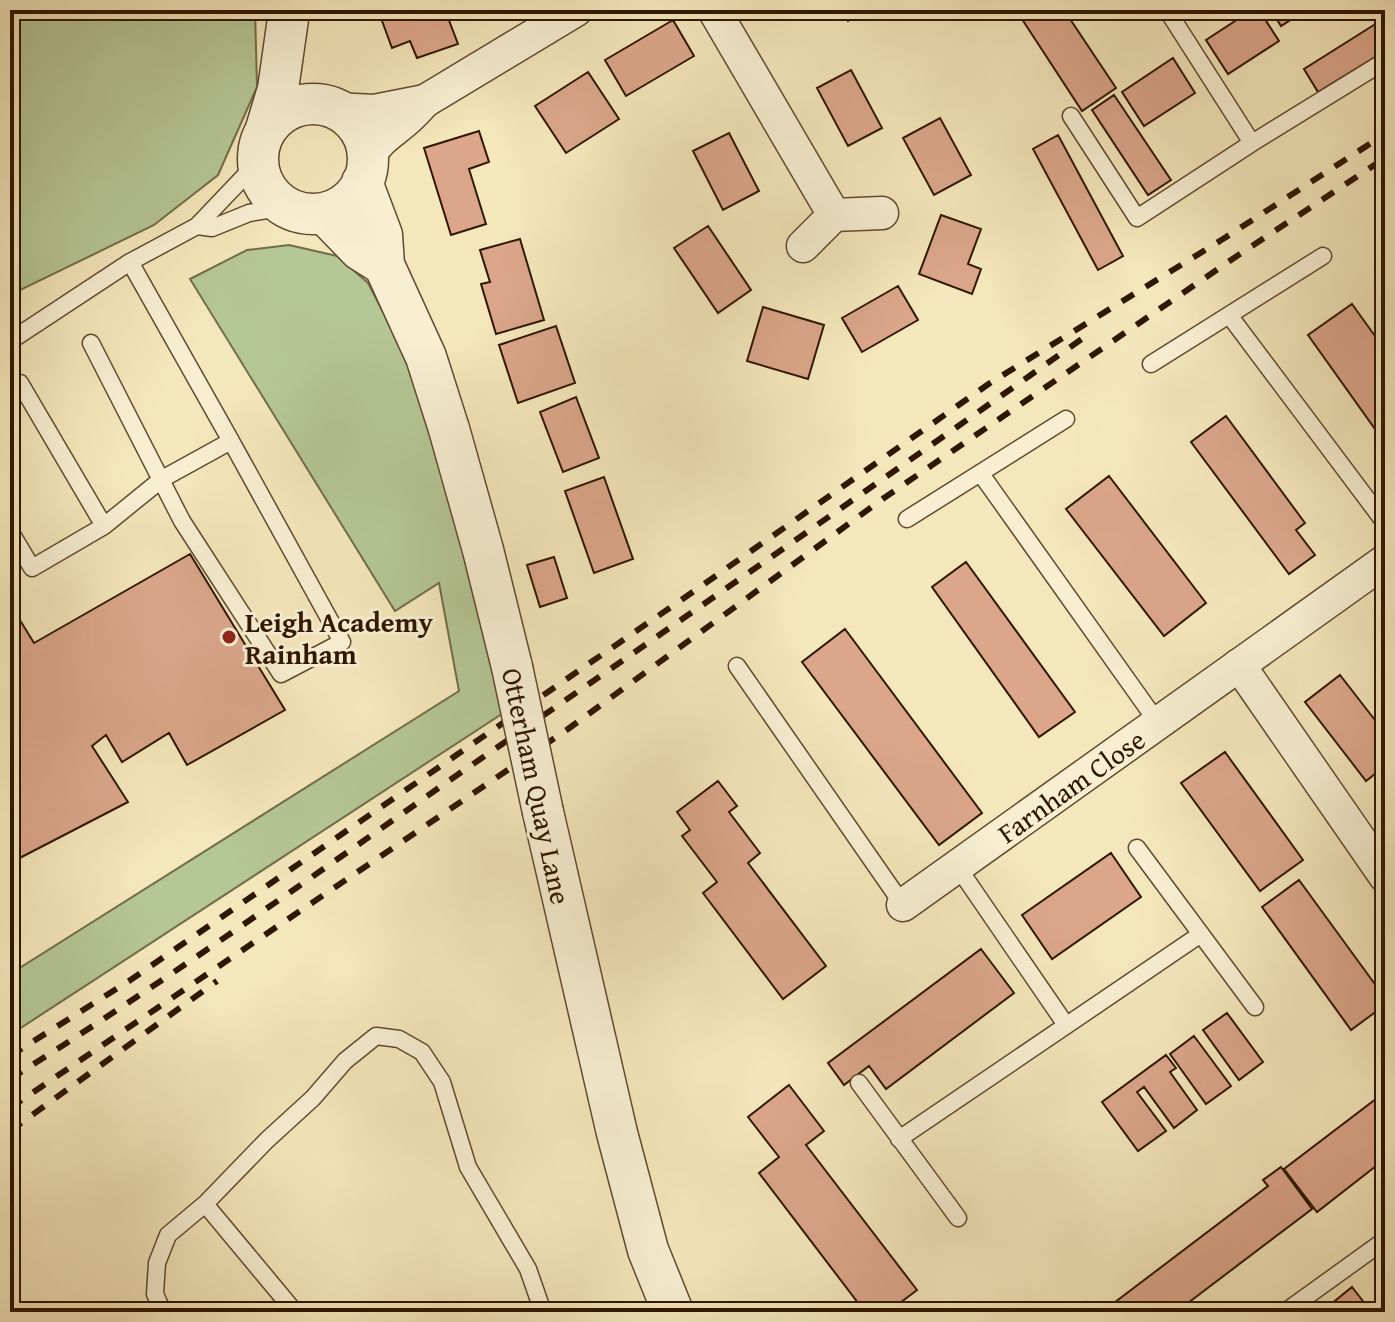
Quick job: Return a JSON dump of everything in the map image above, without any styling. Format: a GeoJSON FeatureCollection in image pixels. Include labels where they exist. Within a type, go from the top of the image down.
{"type":"FeatureCollection","features":[{"type":"Feature","properties":{"kind":"street"},"geometry":{"type":"LineString","coordinates":[[425,101],[374,111],[311,102],[288,108],[278,116],[261,147],[260,178],[266,189],[286,207],[304,213],[325,214],[347,203],[376,145],[425,101],[576,10]]}},
{"type":"Feature","properties":{"kind":"street"},"geometry":{"type":"LineString","coordinates":[[714,10],[834,215]]}},
{"type":"Feature","properties":{"kind":"street","name":"Otterham Quay Lane"},"geometry":{"type":"LineString","coordinates":[[288,11],[328,106],[348,118],[368,142],[366,169],[382,235],[384,265],[431,371],[483,550],[617,1133],[648,1250],[673,1312]]}},
{"type":"Feature","properties":{"kind":"street","name":"Otterham Quay Lane"},"geometry":{"type":"LineString","coordinates":[[261,147],[278,89],[288,11]]}},
{"type":"Feature","properties":{"kind":"street"},"geometry":{"type":"LineString","coordinates":[[803,246],[834,215],[882,213]]}},
{"type":"Feature","properties":{"kind":"street","name":"Otterham Quay Lane"},"geometry":{"type":"LineString","coordinates":[[325,214],[360,250],[384,265]]}},
{"type":"Feature","properties":{"kind":"street","name":"Farnham Close"},"geometry":{"type":"LineString","coordinates":[[903,905],[1385,561]]}},
{"type":"Feature","properties":{"kind":"street"},"geometry":{"type":"LineString","coordinates":[[1239,665],[1385,876]]}},
{"type":"Feature","properties":{"kind":"lane"},"geometry":{"type":"LineString","coordinates":[[1167,10],[1252,143]]}},
{"type":"Feature","properties":{"kind":"lane"},"geometry":{"type":"LineString","coordinates":[[1071,116],[1137,218],[1385,61]]}},
{"type":"Feature","properties":{"kind":"lane"},"geometry":{"type":"LineString","coordinates":[[10,341],[130,262],[197,226],[261,147]]}},
{"type":"Feature","properties":{"kind":"lane"},"geometry":{"type":"LineString","coordinates":[[197,226],[212,228],[249,213],[286,207]]}},
{"type":"Feature","properties":{"kind":"lane"},"geometry":{"type":"LineString","coordinates":[[1151,364],[1323,256]]}},
{"type":"Feature","properties":{"kind":"lane"},"geometry":{"type":"LineString","coordinates":[[91,343],[182,521],[281,674],[342,642],[130,262]]}},
{"type":"Feature","properties":{"kind":"lane"},"geometry":{"type":"LineString","coordinates":[[1229,315],[1385,523]]}},
{"type":"Feature","properties":{"kind":"lane"},"geometry":{"type":"LineString","coordinates":[[20,383],[104,526]]}},
{"type":"Feature","properties":{"kind":"lane"},"geometry":{"type":"LineString","coordinates":[[907,519],[1066,419]]}},
{"type":"Feature","properties":{"kind":"lane"},"geometry":{"type":"LineString","coordinates":[[10,531],[32,568],[104,526],[162,479],[231,441]]}},
{"type":"Feature","properties":{"kind":"lane"},"geometry":{"type":"LineString","coordinates":[[981,474],[1158,723]]}},
{"type":"Feature","properties":{"kind":"lane"},"geometry":{"type":"LineString","coordinates":[[737,666],[903,905]]}},
{"type":"Feature","properties":{"kind":"lane"},"geometry":{"type":"LineString","coordinates":[[1137,848],[1255,1007]]}},
{"type":"Feature","properties":{"kind":"lane"},"geometry":{"type":"LineString","coordinates":[[957,866],[1066,1025]]}},
{"type":"Feature","properties":{"kind":"lane"},"geometry":{"type":"LineString","coordinates":[[899,1139],[1201,934]]}},
{"type":"Feature","properties":{"kind":"lane"},"geometry":{"type":"LineString","coordinates":[[163,1312],[155,1294],[156,1278],[157,1263],[168,1235],[205,1204],[313,1098],[345,1061],[376,1036],[399,1039],[422,1052],[442,1082],[468,1167],[528,1269],[543,1312]]}},
{"type":"Feature","properties":{"kind":"lane"},"geometry":{"type":"LineString","coordinates":[[859,1083],[958,1218]]}},
{"type":"Feature","properties":{"kind":"lane"},"geometry":{"type":"LineString","coordinates":[[205,1204],[295,1312]]}},
{"type":"Feature","properties":{"kind":"lane"},"geometry":{"type":"LineString","coordinates":[[1285,1312],[1385,1240]]}},
{"type":"Feature","properties":{"kind":"green space"},"geometry":{"type":"Polygon","coordinates":[[[10,10],[255,10],[257,87],[218,175],[154,225],[10,295],[10,10]]]}},
{"type":"Feature","properties":{"kind":"green space"},"geometry":{"type":"Polygon","coordinates":[[[289,245],[337,256],[368,283],[423,389],[511,708],[10,1035],[10,974],[459,691],[439,583],[395,611],[190,279],[247,250],[289,245]]]}},
{"type":"Feature","properties":{"kind":"building"},"geometry":{"type":"Polygon","coordinates":[[[378,10],[445,10],[458,44],[417,58],[410,41],[392,48],[378,10]]]}},
{"type":"Feature","properties":{"kind":"building"},"geometry":{"type":"Polygon","coordinates":[[[750,10],[769,10],[756,19],[750,10]]]}},
{"type":"Feature","properties":{"kind":"building"},"geometry":{"type":"Polygon","coordinates":[[[841,10],[867,10],[848,21],[841,10]]]}},
{"type":"Feature","properties":{"kind":"building"},"geometry":{"type":"Polygon","coordinates":[[[1016,10],[1064,10],[1116,88],[1082,111],[1016,10]]]}},
{"type":"Feature","properties":{"kind":"building"},"geometry":{"type":"Polygon","coordinates":[[[1252,10],[1259,10],[1279,41],[1228,74],[1206,40],[1252,10]]]}},
{"type":"Feature","properties":{"kind":"building"},"geometry":{"type":"Polygon","coordinates":[[[1271,10],[1306,10],[1281,26],[1271,10]]]}},
{"type":"Feature","properties":{"kind":"building"},"geometry":{"type":"Polygon","coordinates":[[[1385,18],[1385,51],[1318,92],[1304,69],[1385,18]]]}},
{"type":"Feature","properties":{"kind":"building"},"geometry":{"type":"Polygon","coordinates":[[[673,20],[694,56],[626,96],[605,60],[673,20]]]}},
{"type":"Feature","properties":{"kind":"building"},"geometry":{"type":"Polygon","coordinates":[[[1173,58],[1195,93],[1144,126],[1122,92],[1173,58]]]}},
{"type":"Feature","properties":{"kind":"building"},"geometry":{"type":"Polygon","coordinates":[[[851,70],[882,128],[848,146],[817,88],[851,70]]]}},
{"type":"Feature","properties":{"kind":"building"},"geometry":{"type":"Polygon","coordinates":[[[588,72],[619,119],[566,153],[535,106],[588,72]]]}},
{"type":"Feature","properties":{"kind":"building"},"geometry":{"type":"Polygon","coordinates":[[[1114,95],[1171,180],[1148,195],[1092,110],[1114,95]]]}},
{"type":"Feature","properties":{"kind":"building"},"geometry":{"type":"Polygon","coordinates":[[[940,118],[971,175],[934,195],[903,138],[940,118]]]}},
{"type":"Feature","properties":{"kind":"building"},"geometry":{"type":"Polygon","coordinates":[[[479,131],[489,162],[469,169],[486,224],[451,235],[424,148],[479,131]]]}},
{"type":"Feature","properties":{"kind":"building"},"geometry":{"type":"Polygon","coordinates":[[[729,133],[759,191],[723,210],[693,151],[729,133]]]}},
{"type":"Feature","properties":{"kind":"building"},"geometry":{"type":"Polygon","coordinates":[[[1058,135],[1123,256],[1098,270],[1033,149],[1058,135]]]}},
{"type":"Feature","properties":{"kind":"building"},"geometry":{"type":"Polygon","coordinates":[[[941,215],[981,229],[968,264],[981,269],[972,294],[919,274],[941,215]]]}},
{"type":"Feature","properties":{"kind":"building"},"geometry":{"type":"Polygon","coordinates":[[[708,226],[751,290],[718,313],[674,248],[708,226]]]}},
{"type":"Feature","properties":{"kind":"building"},"geometry":{"type":"Polygon","coordinates":[[[520,239],[544,320],[496,334],[481,284],[490,282],[480,250],[520,239]]]}},
{"type":"Feature","properties":{"kind":"building"},"geometry":{"type":"Polygon","coordinates":[[[898,286],[918,320],[862,352],[842,318],[898,286]]]}},
{"type":"Feature","properties":{"kind":"building"},"geometry":{"type":"Polygon","coordinates":[[[1352,304],[1385,350],[1385,443],[1308,335],[1352,304]]]}},
{"type":"Feature","properties":{"kind":"building"},"geometry":{"type":"Polygon","coordinates":[[[763,307],[824,325],[808,379],[747,361],[763,307]]]}},
{"type":"Feature","properties":{"kind":"building"},"geometry":{"type":"Polygon","coordinates":[[[556,326],[575,383],[518,403],[499,345],[556,326]]]}},
{"type":"Feature","properties":{"kind":"building"},"geometry":{"type":"Polygon","coordinates":[[[576,397],[599,458],[563,472],[540,412],[576,397]]]}},
{"type":"Feature","properties":{"kind":"building"},"geometry":{"type":"Polygon","coordinates":[[[1226,416],[1305,523],[1296,530],[1315,555],[1289,574],[1191,442],[1226,416]]]}},
{"type":"Feature","properties":{"kind":"building"},"geometry":{"type":"Polygon","coordinates":[[[1109,476],[1206,603],[1164,636],[1066,509],[1109,476]]]}},
{"type":"Feature","properties":{"kind":"building"},"geometry":{"type":"Polygon","coordinates":[[[604,477],[633,559],[594,573],[565,491],[604,477]]]}},
{"type":"Feature","properties":{"kind":"building","name":"Leigh Academy Rainham"},"geometry":{"type":"Polygon","coordinates":[[[190,554],[285,710],[187,765],[169,733],[122,762],[106,735],[92,746],[128,802],[10,863],[10,604],[34,643],[190,554]]]}},
{"type":"Feature","properties":{"kind":"building"},"geometry":{"type":"Polygon","coordinates":[[[554,557],[567,598],[540,607],[527,565],[554,557]]]}},
{"type":"Feature","properties":{"kind":"building"},"geometry":{"type":"Polygon","coordinates":[[[966,562],[1075,712],[1039,737],[932,587],[966,562]]]}},
{"type":"Feature","properties":{"kind":"building"},"geometry":{"type":"Polygon","coordinates":[[[845,629],[982,813],[939,845],[802,662],[845,629]]]}},
{"type":"Feature","properties":{"kind":"building"},"geometry":{"type":"Polygon","coordinates":[[[1340,675],[1385,733],[1385,766],[1366,781],[1305,702],[1340,675]]]}},
{"type":"Feature","properties":{"kind":"building"},"geometry":{"type":"Polygon","coordinates":[[[1225,752],[1303,860],[1260,891],[1181,783],[1225,752]]]}},
{"type":"Feature","properties":{"kind":"building"},"geometry":{"type":"Polygon","coordinates":[[[718,781],[737,806],[729,812],[760,853],[748,863],[826,966],[783,999],[703,893],[717,882],[682,836],[690,830],[677,812],[718,781]]]}},
{"type":"Feature","properties":{"kind":"building"},"geometry":{"type":"Polygon","coordinates":[[[1111,853],[1141,897],[1052,959],[1022,915],[1111,853]]]}},
{"type":"Feature","properties":{"kind":"building"},"geometry":{"type":"Polygon","coordinates":[[[1299,880],[1385,998],[1385,1005],[1351,1030],[1262,907],[1299,880]]]}},
{"type":"Feature","properties":{"kind":"building"},"geometry":{"type":"Polygon","coordinates":[[[981,949],[1014,993],[886,1089],[869,1066],[844,1085],[828,1063],[981,949]]]}},
{"type":"Feature","properties":{"kind":"building"},"geometry":{"type":"Polygon","coordinates":[[[1227,1013],[1263,1062],[1239,1080],[1203,1030],[1227,1013]]]}},
{"type":"Feature","properties":{"kind":"building"},"geometry":{"type":"Polygon","coordinates":[[[1194,1036],[1231,1086],[1206,1104],[1170,1054],[1194,1036]]]}},
{"type":"Feature","properties":{"kind":"building"},"geometry":{"type":"Polygon","coordinates":[[[1166,1055],[1176,1068],[1170,1072],[1197,1110],[1174,1128],[1144,1087],[1137,1092],[1166,1131],[1138,1151],[1102,1102],[1166,1055]]]}},
{"type":"Feature","properties":{"kind":"building"},"geometry":{"type":"Polygon","coordinates":[[[789,1085],[824,1131],[806,1145],[917,1290],[888,1312],[865,1312],[759,1173],[779,1157],[748,1117],[789,1085]]]}},
{"type":"Feature","properties":{"kind":"building"},"geometry":{"type":"Polygon","coordinates":[[[1385,1092],[1385,1159],[1317,1212],[1284,1169],[1385,1092]]]}},
{"type":"Feature","properties":{"kind":"building"},"geometry":{"type":"Polygon","coordinates":[[[1281,1167],[1312,1209],[1176,1312],[1108,1312],[1106,1309],[1268,1186],[1263,1180],[1281,1167]]]}},
{"type":"Feature","properties":{"kind":"building"},"geometry":{"type":"Polygon","coordinates":[[[1352,1287],[1369,1309],[1366,1312],[1336,1312],[1330,1305],[1352,1287]]]}},
{"type":"Feature","properties":{"kind":"building"},"geometry":{"type":"Polygon","coordinates":[[[1087,1302],[1094,1312],[1074,1312],[1087,1302]]]}},
{"type":"Feature","properties":{"kind":"railway"},"geometry":{"type":"LineString","coordinates":[[10,1056],[129,981],[990,383],[1223,239],[1385,134]]}},
{"type":"Feature","properties":{"kind":"railway"},"geometry":{"type":"LineString","coordinates":[[10,1108],[568,729],[884,498],[1385,158]]}},
{"type":"Feature","properties":{"kind":"railway"},"geometry":{"type":"LineString","coordinates":[[10,1079],[232,932],[1086,336]]}},
{"type":"Feature","properties":{"kind":"railway"},"geometry":{"type":"LineString","coordinates":[[10,1131],[217,981]]}},
{"type":"Feature","properties":{"kind":"place","name":"Leigh Academy Rainham"},"geometry":{"type":"Point","coordinates":[229,637]}}]}
